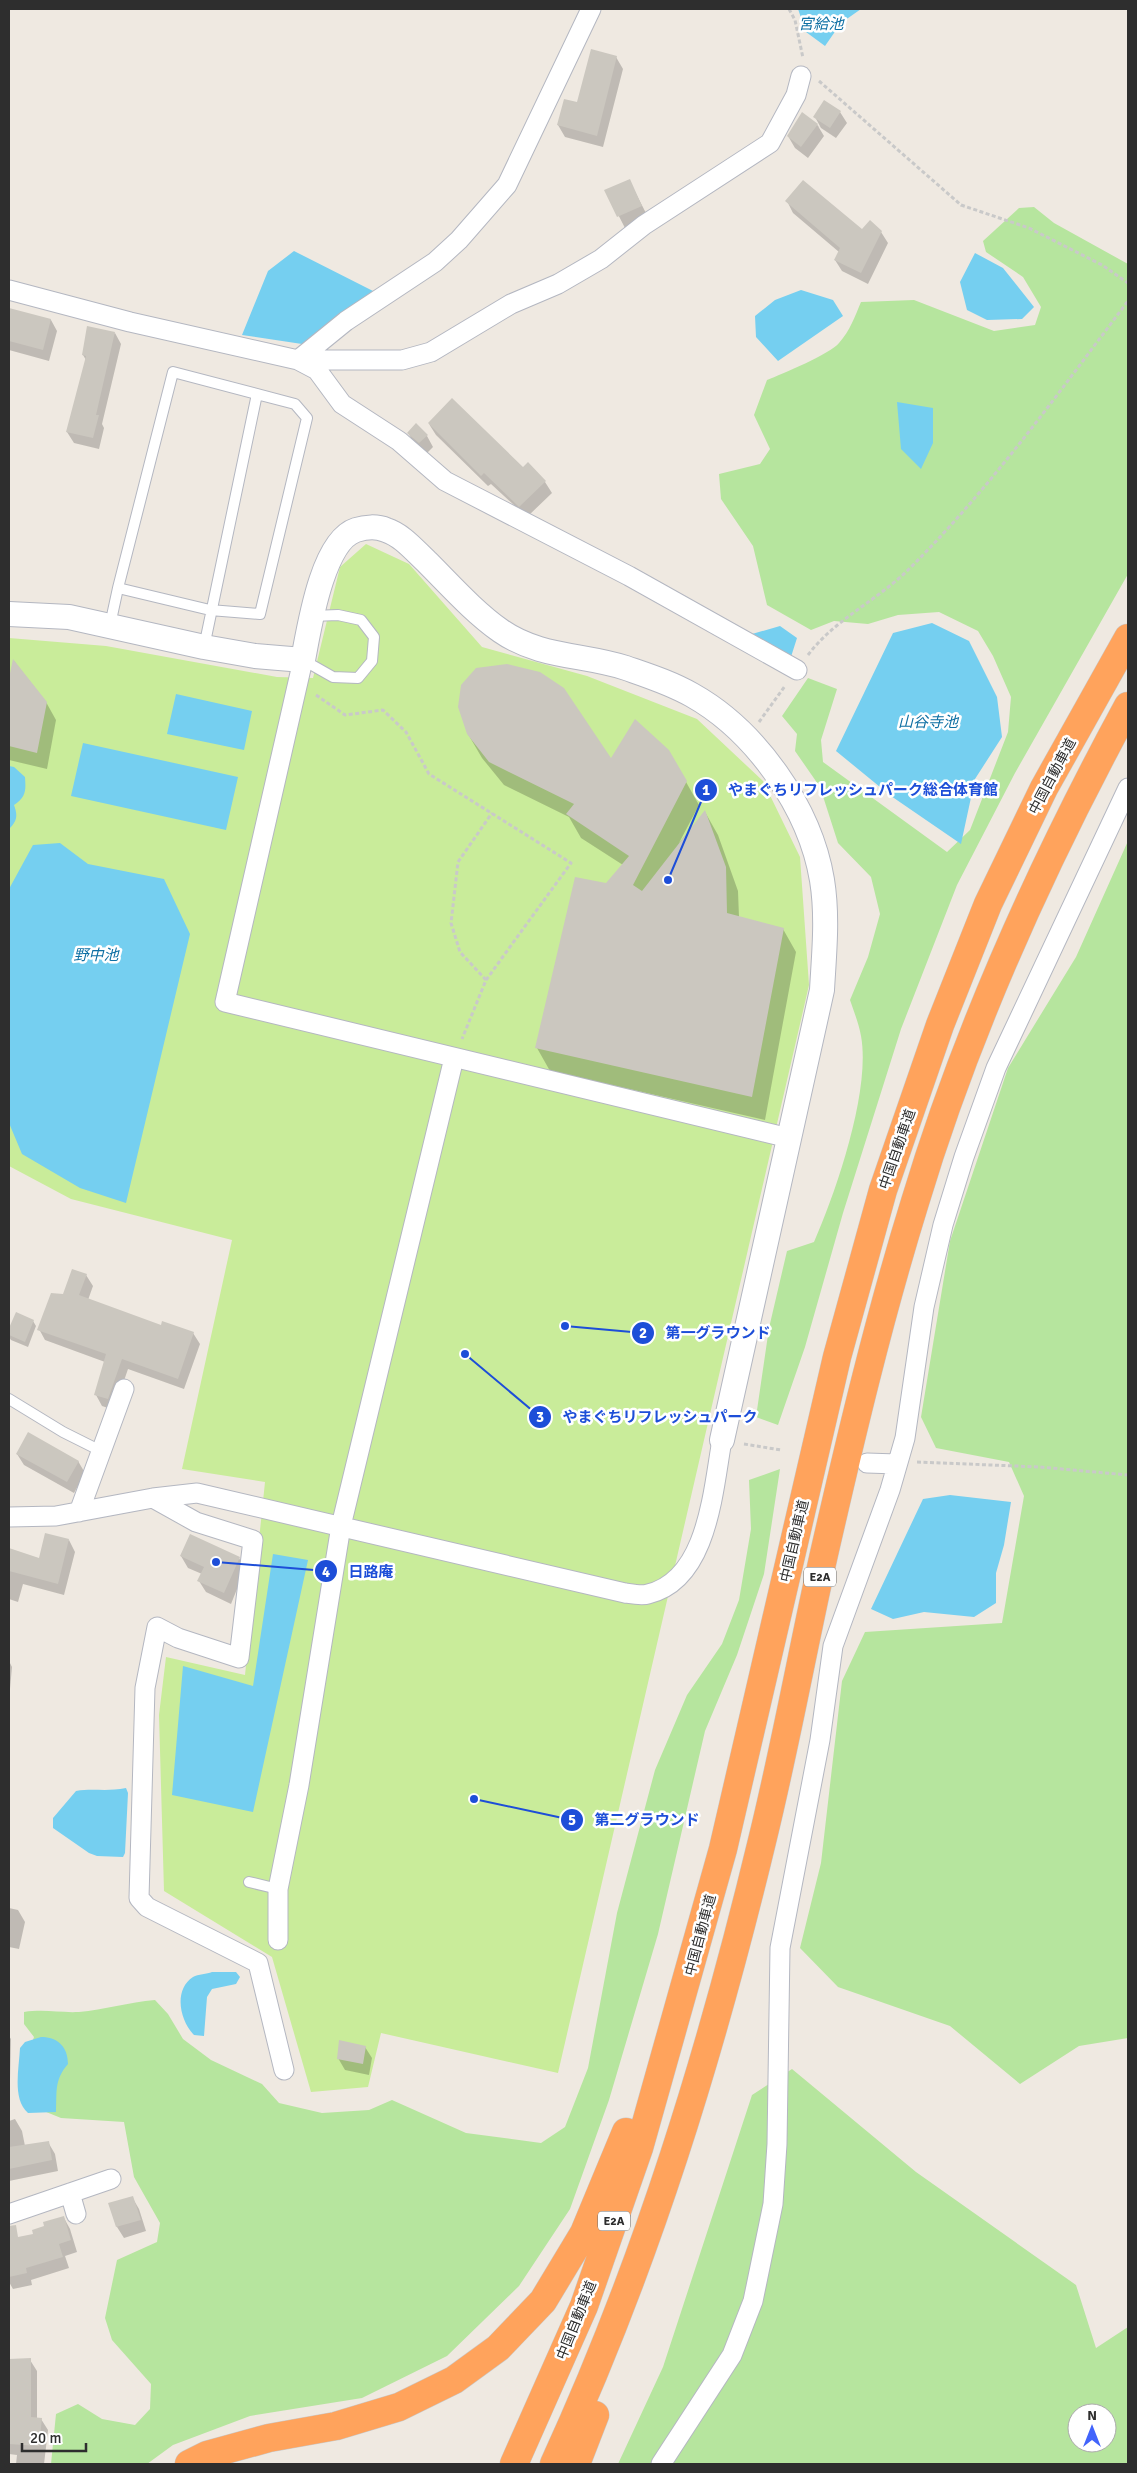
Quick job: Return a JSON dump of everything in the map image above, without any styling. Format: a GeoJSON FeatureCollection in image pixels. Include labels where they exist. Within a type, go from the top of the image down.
{"type":"FeatureCollection","features":[{"type":"Feature","properties":{"kind":"highway","name":"中国自動車道"},"geometry":{"type":"LineString","coordinates":[[514,2464],[584,2306],[639,2148],[691,1970],[723,1850],[837,1358],[883,1190],[940,1025],[988,904],[1044,788],[1128,638]]}},
{"type":"Feature","properties":{"kind":"highway","name":"E2A"},"geometry":{"type":"LineString","coordinates":[[554,2464],[582,2403],[633,2279],[672,2166],[720,2001],[763,1838],[825,1553],[862,1394],[915,1200],[951,1095],[990,992],[1036,885],[1128,706]]}},
{"type":"Feature","properties":{"kind":"highway"},"geometry":{"type":"LineString","coordinates":[[189,2464],[207,2455],[269,2438],[336,2426],[400,2407],[454,2380],[498,2348],[543,2301],[584,2233],[691,1970]]}},
{"type":"Feature","properties":{"kind":"highway"},"geometry":{"type":"LineString","coordinates":[[576,2464],[639,2289],[672,2166]]}},
{"type":"Feature","properties":{"kind":"street"},"geometry":{"type":"LineString","coordinates":[[298,360],[346,321],[435,262],[459,240],[507,185],[591,9]]}},
{"type":"Feature","properties":{"kind":"street"},"geometry":{"type":"LineString","coordinates":[[9,290],[130,322],[298,360],[402,360],[431,352],[511,304],[558,284],[601,259],[644,225],[770,143],[796,96],[801,76]]}},
{"type":"Feature","properties":{"kind":"street"},"geometry":{"type":"LineString","coordinates":[[298,360],[317,370],[342,404],[399,441],[445,481],[629,576],[797,670]]}},
{"type":"Feature","properties":{"kind":"street"},"geometry":{"type":"LineString","coordinates":[[9,1518],[56,1516],[153,1498],[198,1493],[625,1593],[647,1595],[670,1585],[689,1566],[701,1543],[722,1440],[822,990],[826,927],[822,879],[806,828],[775,770],[748,738],[692,695],[654,678],[606,662],[557,655],[532,648],[502,632],[476,610],[407,543],[386,530],[372,527],[354,530],[340,542],[325,566],[225,1002],[789,1138]]}},
{"type":"Feature","properties":{"kind":"street"},"geometry":{"type":"LineString","coordinates":[[9,614],[69,617],[204,647],[255,656],[304,660]]}},
{"type":"Feature","properties":{"kind":"street"},"geometry":{"type":"LineString","coordinates":[[661,2464],[732,2355],[753,2301],[772,2204],[777,2144],[780,1948],[820,1740],[834,1646],[905,1438],[924,1307],[943,1225],[964,1157],[996,1068],[1128,788]]}},
{"type":"Feature","properties":{"kind":"street"},"geometry":{"type":"LineString","coordinates":[[278,1940],[278,1890],[299,1785],[342,1526],[454,1058]]}},
{"type":"Feature","properties":{"kind":"street"},"geometry":{"type":"LineString","coordinates":[[79,1512],[124,1389]]}},
{"type":"Feature","properties":{"kind":"street"},"geometry":{"type":"LineString","coordinates":[[867,1463],[897,1464]]}},
{"type":"Feature","properties":{"kind":"street"},"geometry":{"type":"LineString","coordinates":[[153,1498],[196,1522],[253,1540],[239,1658],[178,1638],[157,1627],[145,1688],[139,1898],[147,1907],[258,1964],[284,2070]]}},
{"type":"Feature","properties":{"kind":"street"},"geometry":{"type":"LineString","coordinates":[[9,2214],[111,2179]]}},
{"type":"Feature","properties":{"kind":"street"},"geometry":{"type":"LineString","coordinates":[[70,2193],[76,2214]]}},
{"type":"Feature","properties":{"kind":"lane"},"geometry":{"type":"LineString","coordinates":[[110,625],[118,588],[173,372],[295,404],[307,418],[260,614],[210,610],[118,588]]}},
{"type":"Feature","properties":{"kind":"lane"},"geometry":{"type":"LineString","coordinates":[[204,647],[210,610],[257,394]]}},
{"type":"Feature","properties":{"kind":"lane"},"geometry":{"type":"LineString","coordinates":[[304,660],[334,677],[358,678],[372,661],[374,637],[361,620],[338,616],[312,616]]}},
{"type":"Feature","properties":{"kind":"lane"},"geometry":{"type":"LineString","coordinates":[[9,1399],[63,1432],[102,1451]]}},
{"type":"Feature","properties":{"kind":"lane"},"geometry":{"type":"LineString","coordinates":[[249,1882],[278,1890]]}},
{"type":"Feature","properties":{"kind":"path"},"geometry":{"type":"LineString","coordinates":[[789,9],[795,20],[803,55],[801,76]]}},
{"type":"Feature","properties":{"kind":"path"},"geometry":{"type":"LineString","coordinates":[[821,81],[961,205],[1029,228],[1102,265],[1128,283]]}},
{"type":"Feature","properties":{"kind":"path"},"geometry":{"type":"LineString","coordinates":[[748,738],[821,637],[908,570],[1003,465],[1128,301]]}},
{"type":"Feature","properties":{"kind":"path"},"geometry":{"type":"LineString","coordinates":[[298,684],[345,715],[383,710],[406,732],[429,774],[571,863],[486,980],[454,1058]]}},
{"type":"Feature","properties":{"kind":"path"},"geometry":{"type":"LineString","coordinates":[[486,980],[460,952],[451,922],[458,862],[492,814]]}},
{"type":"Feature","properties":{"kind":"path"},"geometry":{"type":"LineString","coordinates":[[722,1440],[781,1450]]}},
{"type":"Feature","properties":{"kind":"path"},"geometry":{"type":"LineString","coordinates":[[897,1464],[929,1460],[1128,1475]]}},
{"type":"Feature","properties":{"kind":"green space"},"geometry":{"type":"Polygon","coordinates":[[[1034,207],[1054,223],[1128,264],[1128,574],[1015,773],[957,885],[901,1029],[843,1213],[805,1347],[778,1425],[756,1417],[769,1328],[787,1251],[814,1242],[832,1196],[850,1140],[861,1084],[863,1058],[861,1036],[850,1000],[868,957],[880,914],[871,877],[838,843],[820,787],[795,751],[797,734],[782,716],[808,678],[837,689],[821,740],[823,762],[947,852],[970,830],[1008,732],[1011,697],[993,656],[978,631],[939,612],[898,615],[868,624],[834,621],[811,630],[767,605],[753,546],[721,499],[719,474],[760,464],[770,449],[754,415],[767,380],[834,348],[852,323],[861,302],[914,300],[994,331],[1035,325],[1041,307],[1023,277],[986,252],[983,241],[1019,208],[1034,207]]]}},
{"type":"Feature","properties":{"kind":"green space"},"geometry":{"type":"Polygon","coordinates":[[[366,544],[409,564],[482,647],[587,676],[697,719],[763,781],[800,857],[809,985],[558,2073],[381,2033],[368,2087],[311,2092],[272,1957],[164,1891],[159,1715],[166,1657],[245,1675],[265,1482],[182,1469],[232,1240],[71,1199],[9,1166],[9,638],[106,646],[277,677],[313,678],[340,567],[366,544]]]}},
{"type":"Feature","properties":{"kind":"green space"},"geometry":{"type":"Polygon","coordinates":[[[1128,841],[1128,2038],[1079,2046],[1020,2084],[950,2026],[838,1987],[800,1948],[821,1863],[842,1681],[865,1632],[1002,1623],[1024,1496],[1009,1462],[936,1448],[921,1417],[950,1241],[1008,1068],[1076,957],[1128,841]]]}},
{"type":"Feature","properties":{"kind":"green space"},"geometry":{"type":"Polygon","coordinates":[[[780,1469],[764,1574],[737,1655],[705,1731],[658,1934],[609,2100],[570,2209],[519,2286],[447,2356],[362,2398],[250,2416],[173,2445],[147,2464],[51,2464],[56,2414],[78,2404],[102,2419],[135,2425],[150,2409],[151,2384],[112,2340],[105,2318],[117,2260],[157,2242],[160,2223],[134,2177],[124,2122],[61,2118],[24,2103],[25,2063],[34,2037],[24,2024],[24,2012],[79,2012],[155,2000],[168,2014],[183,2039],[211,2060],[262,2084],[279,2103],[322,2113],[369,2110],[392,2100],[466,2133],[541,2143],[565,2127],[588,2068],[617,1913],[655,1770],[687,1695],[722,1644],[739,1600],[751,1529],[749,1480],[780,1469]]]}},
{"type":"Feature","properties":{"kind":"green space"},"geometry":{"type":"Polygon","coordinates":[[[792,2069],[916,2172],[1076,2285],[1096,2348],[1128,2327],[1128,2464],[618,2464],[663,2367],[752,2095],[792,2069]]]}},
{"type":"Feature","properties":{"kind":"water","name":"宮給池"},"geometry":{"type":"Polygon","coordinates":[[[798,9],[861,9],[841,23],[825,46],[806,32],[798,9]]]}},
{"type":"Feature","properties":{"kind":"water"},"geometry":{"type":"Polygon","coordinates":[[[294,251],[373,291],[302,344],[242,335],[268,271],[294,251]]]}},
{"type":"Feature","properties":{"kind":"water"},"geometry":{"type":"Polygon","coordinates":[[[975,253],[1003,268],[1034,307],[1022,319],[987,320],[967,310],[960,282],[975,253]]]}},
{"type":"Feature","properties":{"kind":"water"},"geometry":{"type":"Polygon","coordinates":[[[801,290],[833,300],[843,316],[778,361],[756,337],[755,316],[775,300],[801,290]]]}},
{"type":"Feature","properties":{"kind":"water"},"geometry":{"type":"Polygon","coordinates":[[[897,402],[933,408],[933,443],[921,469],[901,449],[897,402]]]}},
{"type":"Feature","properties":{"kind":"water","name":"山谷寺池"},"geometry":{"type":"Polygon","coordinates":[[[932,623],[969,641],[997,697],[1002,737],[975,779],[961,844],[891,796],[836,751],[893,633],[932,623]]]}},
{"type":"Feature","properties":{"kind":"water"},"geometry":{"type":"Polygon","coordinates":[[[780,626],[797,638],[790,660],[752,634],[780,626]]]}},
{"type":"Feature","properties":{"kind":"water"},"geometry":{"type":"Polygon","coordinates":[[[176,694],[252,711],[244,750],[167,734],[176,694]]]}},
{"type":"Feature","properties":{"kind":"water"},"geometry":{"type":"Polygon","coordinates":[[[83,743],[238,777],[226,830],[71,796],[83,743]]]}},
{"type":"Feature","properties":{"kind":"water"},"geometry":{"type":"Polygon","coordinates":[[[9,766],[14,767],[25,777],[25,786],[23,796],[14,805],[16,818],[9,829],[9,766]]]}},
{"type":"Feature","properties":{"kind":"water","name":"野中池"},"geometry":{"type":"Polygon","coordinates":[[[60,843],[88,864],[164,879],[190,934],[126,1203],[80,1188],[22,1154],[9,1123],[9,889],[33,845],[60,843]]]}},
{"type":"Feature","properties":{"kind":"water"},"geometry":{"type":"Polygon","coordinates":[[[950,1495],[1011,1502],[1004,1545],[996,1573],[996,1603],[974,1617],[924,1612],[893,1619],[871,1609],[923,1499],[950,1495]]]}},
{"type":"Feature","properties":{"kind":"water"},"geometry":{"type":"Polygon","coordinates":[[[273,1554],[308,1560],[253,1812],[172,1795],[183,1666],[253,1686],[273,1554]]]}},
{"type":"Feature","properties":{"kind":"water"},"geometry":{"type":"Polygon","coordinates":[[[126,1788],[128,1793],[125,1853],[123,1857],[97,1856],[89,1853],[53,1828],[53,1818],[76,1791],[126,1788]]]}},
{"type":"Feature","properties":{"kind":"water"},"geometry":{"type":"Polygon","coordinates":[[[212,1972],[236,1972],[240,1977],[236,1984],[212,1989],[207,1997],[204,2036],[194,2035],[182,2014],[181,1997],[183,1990],[193,1977],[212,1972]]]}},
{"type":"Feature","properties":{"kind":"water"},"geometry":{"type":"Polygon","coordinates":[[[47,2037],[61,2044],[68,2058],[68,2064],[58,2081],[56,2112],[28,2113],[23,2107],[18,2092],[20,2048],[25,2042],[47,2037]]]}},
{"type":"Feature","properties":{"kind":"building"},"geometry":{"type":"Polygon","coordinates":[[[591,49],[617,56],[597,136],[557,125],[564,99],[577,102],[591,49]]]}},
{"type":"Feature","properties":{"kind":"building"},"geometry":{"type":"Polygon","coordinates":[[[824,100],[841,111],[830,128],[813,117],[824,100]]]}},
{"type":"Feature","properties":{"kind":"building"},"geometry":{"type":"Polygon","coordinates":[[[802,112],[818,124],[801,147],[787,136],[802,112]]]}},
{"type":"Feature","properties":{"kind":"building"},"geometry":{"type":"Polygon","coordinates":[[[630,179],[642,206],[617,217],[604,190],[630,179]]]}},
{"type":"Feature","properties":{"kind":"building"},"geometry":{"type":"Polygon","coordinates":[[[803,180],[862,229],[870,220],[882,231],[861,273],[834,260],[840,248],[785,201],[803,180]]]}},
{"type":"Feature","properties":{"kind":"building"},"geometry":{"type":"Polygon","coordinates":[[[9,308],[51,319],[43,350],[9,341],[9,308]]]}},
{"type":"Feature","properties":{"kind":"building"},"geometry":{"type":"Polygon","coordinates":[[[87,326],[115,332],[96,415],[99,415],[93,438],[66,432],[86,356],[82,355],[87,326]]]}},
{"type":"Feature","properties":{"kind":"building"},"geometry":{"type":"Polygon","coordinates":[[[452,398],[523,467],[528,462],[546,481],[519,507],[484,473],[481,476],[428,423],[452,398]]]}},
{"type":"Feature","properties":{"kind":"building"},"geometry":{"type":"Polygon","coordinates":[[[416,423],[428,435],[419,443],[407,433],[416,423]]]}},
{"type":"Feature","properties":{"kind":"building"},"geometry":{"type":"Polygon","coordinates":[[[13,659],[47,702],[37,753],[9,746],[9,678],[13,659]]]}},
{"type":"Feature","properties":{"kind":"building"},"geometry":{"type":"Polygon","coordinates":[[[507,664],[540,672],[564,688],[611,758],[635,719],[669,750],[687,781],[633,885],[642,891],[705,810],[726,867],[727,913],[784,928],[752,1097],[535,1048],[575,877],[606,883],[629,856],[566,814],[574,804],[489,762],[467,734],[458,707],[461,685],[476,668],[507,664]]]}},
{"type":"Feature","properties":{"kind":"building"},"geometry":{"type":"Polygon","coordinates":[[[72,1269],[87,1274],[79,1295],[161,1325],[162,1321],[194,1332],[178,1379],[122,1359],[108,1399],[94,1395],[106,1354],[37,1330],[51,1293],[63,1294],[72,1269]]]}},
{"type":"Feature","properties":{"kind":"building"},"geometry":{"type":"Polygon","coordinates":[[[16,1312],[34,1320],[25,1342],[9,1335],[9,1328],[16,1312]]]}},
{"type":"Feature","properties":{"kind":"building"},"geometry":{"type":"Polygon","coordinates":[[[28,1432],[79,1461],[67,1482],[16,1454],[28,1432]]]}},
{"type":"Feature","properties":{"kind":"building"},"geometry":{"type":"Polygon","coordinates":[[[45,1533],[69,1539],[58,1584],[9,1571],[9,1548],[39,1558],[45,1533]]]}},
{"type":"Feature","properties":{"kind":"building"},"geometry":{"type":"Polygon","coordinates":[[[190,1534],[240,1557],[224,1593],[197,1581],[204,1567],[180,1556],[190,1534]]]}},
{"type":"Feature","properties":{"kind":"building"},"geometry":{"type":"Polygon","coordinates":[[[339,2040],[366,2046],[363,2064],[337,2059],[339,2040]]]}},
{"type":"Feature","properties":{"kind":"building"},"geometry":{"type":"Polygon","coordinates":[[[49,2141],[52,2160],[9,2169],[9,2147],[49,2141]]]}},
{"type":"Feature","properties":{"kind":"building"},"geometry":{"type":"Polygon","coordinates":[[[133,2196],[141,2220],[116,2227],[108,2203],[133,2196]]]}},
{"type":"Feature","properties":{"kind":"building"},"geometry":{"type":"Polygon","coordinates":[[[64,2216],[71,2240],[59,2244],[63,2257],[26,2268],[27,2273],[9,2277],[9,2226],[16,2225],[18,2237],[33,2234],[32,2230],[44,2226],[43,2222],[64,2216]]]}},
{"type":"Feature","properties":{"kind":"building"},"geometry":{"type":"Polygon","coordinates":[[[31,2358],[31,2417],[42,2418],[39,2446],[9,2444],[9,2359],[31,2358]]]}},
{"type":"Feature","properties":{"kind":"place","name":"やまぐちリフレッシュパーク総合体育館"},"geometry":{"type":"Point","coordinates":[668,880]}},
{"type":"Feature","properties":{"kind":"place","name":"第一グラウンド"},"geometry":{"type":"Point","coordinates":[565,1326]}},
{"type":"Feature","properties":{"kind":"place","name":"やまぐちリフレッシュパーク"},"geometry":{"type":"Point","coordinates":[465,1354]}},
{"type":"Feature","properties":{"kind":"place","name":"日路庵"},"geometry":{"type":"Point","coordinates":[216,1562]}},
{"type":"Feature","properties":{"kind":"place","name":"第二グラウンド"},"geometry":{"type":"Point","coordinates":[474,1799]}}]}
